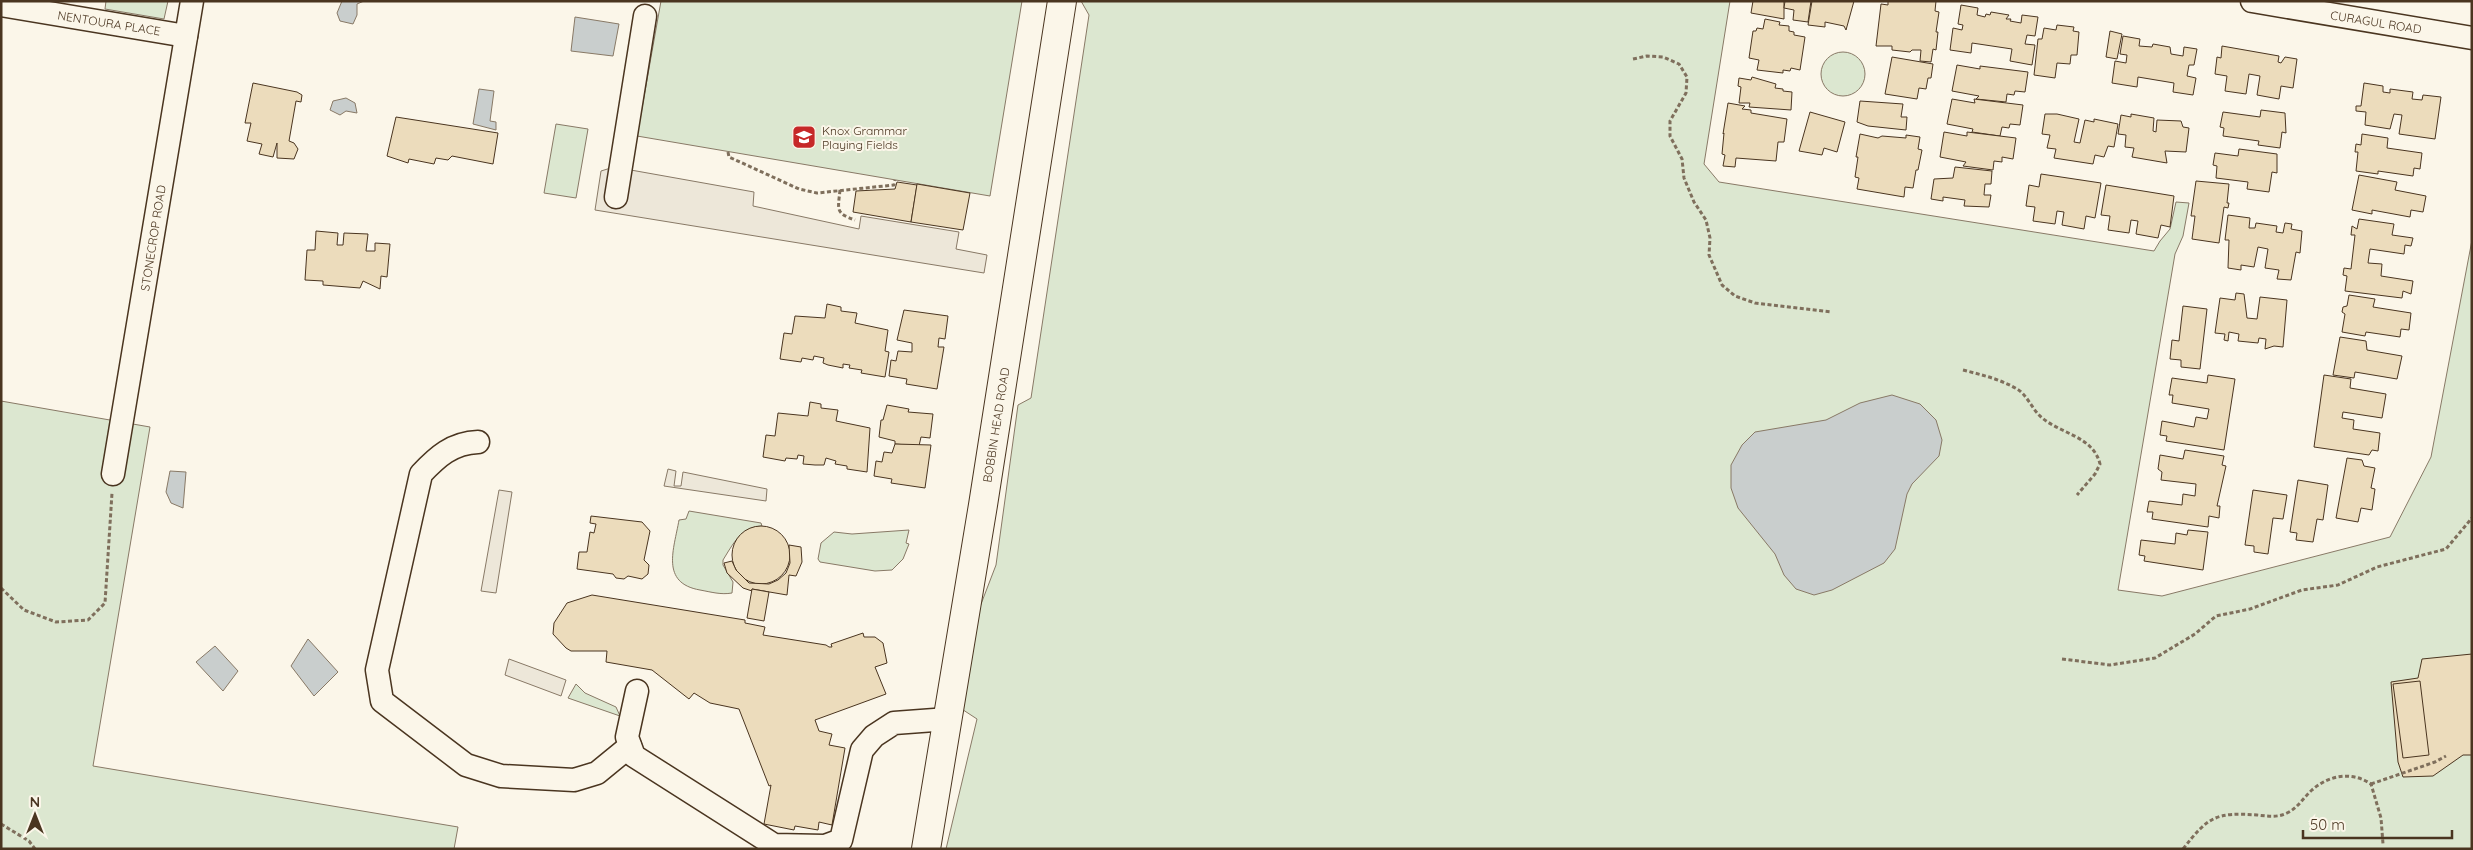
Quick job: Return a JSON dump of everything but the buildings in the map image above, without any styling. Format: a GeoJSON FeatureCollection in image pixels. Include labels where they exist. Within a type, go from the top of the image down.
{"type":"FeatureCollection","features":[{"type":"Feature","properties":{"kind":"main road","name":"BOBBIN HEAD ROAD"},"geometry":{"type":"LineString","coordinates":[[926,849],[1020,279],[1062,1]]}},
{"type":"Feature","properties":{"kind":"street","name":"STONECROP ROAD"},"geometry":{"type":"LineString","coordinates":[[113,474],[192,1]]}},
{"type":"Feature","properties":{"kind":"street","name":"CURAGUL ROAD"},"geometry":{"type":"LineString","coordinates":[[2252,1],[2472,38]]}},
{"type":"Feature","properties":{"kind":"street","name":"NENTOURA PLACE"},"geometry":{"type":"LineString","coordinates":[[1,6],[186,36]]}},
{"type":"Feature","properties":{"kind":"street"},"geometry":{"type":"LineString","coordinates":[[616,197],[645,16]]}},
{"type":"Feature","properties":{"kind":"street"},"geometry":{"type":"LineString","coordinates":[[478,442],[469,442],[439,454],[421,474],[377,670],[382,701],[466,764],[501,776],[574,780],[597,773],[630,746]]}},
{"type":"Feature","properties":{"kind":"street"},"geometry":{"type":"LineString","coordinates":[[637,691],[627,737],[634,756],[774,845],[825,846],[841,840],[862,750],[874,736],[894,723],[948,719]]}},
{"type":"Feature","properties":{"kind":"path"},"geometry":{"type":"LineString","coordinates":[[1634,59],[1647,56],[1663,57],[1679,64],[1687,77],[1686,93],[1670,121],[1670,136],[1682,159],[1684,178],[1694,202],[1706,220],[1710,238],[1709,255],[1722,285],[1735,296],[1755,303],[1832,312]]}},
{"type":"Feature","properties":{"kind":"path"},"geometry":{"type":"LineString","coordinates":[[728,152],[729,157],[799,189],[817,192],[894,185],[895,180]]}},
{"type":"Feature","properties":{"kind":"path"},"geometry":{"type":"LineString","coordinates":[[840,190],[839,212],[841,215],[855,220]]}},
{"type":"Feature","properties":{"kind":"path"},"geometry":{"type":"LineString","coordinates":[[1963,370],[1998,379],[2020,391],[2041,417],[2086,443],[2098,454],[2100,464],[2095,474],[2077,495]]}},
{"type":"Feature","properties":{"kind":"path"},"geometry":{"type":"LineString","coordinates":[[1,588],[24,610],[56,622],[88,620],[105,603],[113,474]]}},
{"type":"Feature","properties":{"kind":"path"},"geometry":{"type":"LineString","coordinates":[[2062,659],[2110,665],[2155,658],[2195,634],[2216,616],[2250,608],[2302,590],[2338,585],[2377,567],[2446,549],[2472,518]]}},
{"type":"Feature","properties":{"kind":"path"},"geometry":{"type":"LineString","coordinates":[[2371,784],[2435,762],[2446,756]]}},
{"type":"Feature","properties":{"kind":"path"},"geometry":{"type":"LineString","coordinates":[[2182,849],[2203,823],[2218,816],[2233,814],[2275,817],[2287,813],[2300,805],[2312,790],[2344,775],[2356,776],[2371,784],[2381,818],[2383,844]]}},
{"type":"Feature","properties":{"kind":"path"},"geometry":{"type":"LineString","coordinates":[[1,824],[29,841],[35,849]]}},
{"type":"Feature","properties":{"kind":"green space"},"geometry":{"type":"Polygon","coordinates":[[[106,1],[168,1],[164,19],[105,9],[106,1]]]}},
{"type":"Feature","properties":{"kind":"green space"},"geometry":{"type":"Polygon","coordinates":[[[661,1],[1022,1],[990,196],[637,136],[661,1]]]}},
{"type":"Feature","properties":{"kind":"green space"},"geometry":{"type":"Polygon","coordinates":[[[1081,1],[1730,1],[1704,164],[1719,182],[2154,251],[2170,229],[2176,202],[2189,203],[2183,236],[2175,254],[2118,590],[2162,596],[2390,537],[2431,457],[2472,240],[2472,849],[946,849],[977,719],[945,698],[996,565],[1018,405],[1031,398],[1089,15],[1081,1]]]}},
{"type":"Feature","properties":{"kind":"green space"},"geometry":{"type":"Polygon","coordinates":[[[1847,52],[1859,58],[1864,65],[1864,83],[1859,90],[1852,95],[1839,96],[1831,93],[1824,86],[1821,70],[1824,62],[1831,55],[1847,52]]]}},
{"type":"Feature","properties":{"kind":"green space"},"geometry":{"type":"Polygon","coordinates":[[[556,124],[588,129],[576,198],[544,193],[556,124]]]}},
{"type":"Feature","properties":{"kind":"green space"},"geometry":{"type":"Polygon","coordinates":[[[1,401],[150,427],[93,766],[458,827],[454,849],[1,849],[1,401]]]}},
{"type":"Feature","properties":{"kind":"green space"},"geometry":{"type":"Polygon","coordinates":[[[689,511],[761,523],[762,526],[748,529],[738,537],[723,560],[723,565],[733,582],[732,593],[716,593],[687,586],[679,580],[674,572],[673,553],[679,520],[686,519],[689,511]]]}},
{"type":"Feature","properties":{"kind":"green space"},"geometry":{"type":"Polygon","coordinates":[[[909,530],[906,543],[909,544],[903,559],[892,570],[875,571],[820,562],[818,559],[821,543],[834,532],[852,534],[909,530]]]}},
{"type":"Feature","properties":{"kind":"green space"},"geometry":{"type":"Polygon","coordinates":[[[576,684],[585,693],[616,707],[620,716],[568,698],[576,684]]]}},
{"type":"Feature","properties":{"kind":"shaded area"},"geometry":{"type":"Polygon","coordinates":[[[342,1],[364,1],[357,4],[357,15],[353,24],[340,21],[337,13],[342,1]]]}},
{"type":"Feature","properties":{"kind":"shaded area"},"geometry":{"type":"Polygon","coordinates":[[[575,17],[619,24],[613,56],[571,51],[575,17]]]}},
{"type":"Feature","properties":{"kind":"shaded area"},"geometry":{"type":"Polygon","coordinates":[[[479,89],[494,91],[490,121],[496,122],[496,130],[473,124],[479,89]]]}},
{"type":"Feature","properties":{"kind":"shaded area"},"geometry":{"type":"Polygon","coordinates":[[[346,98],[355,103],[357,113],[346,111],[340,115],[330,110],[333,101],[346,98]]]}},
{"type":"Feature","properties":{"kind":"shaded area"},"geometry":{"type":"Polygon","coordinates":[[[614,167],[754,192],[753,206],[859,229],[861,216],[959,232],[956,249],[987,255],[984,273],[595,210],[601,171],[614,167]]]}},
{"type":"Feature","properties":{"kind":"shaded area"},"geometry":{"type":"Polygon","coordinates":[[[1892,395],[1920,404],[1936,420],[1942,440],[1939,456],[1912,484],[1907,494],[1895,549],[1884,563],[1832,590],[1814,595],[1796,589],[1784,575],[1775,554],[1738,508],[1731,488],[1731,465],[1742,445],[1755,432],[1826,420],[1860,403],[1892,395]]]}},
{"type":"Feature","properties":{"kind":"shaded area"},"geometry":{"type":"Polygon","coordinates":[[[668,469],[676,471],[674,486],[681,486],[683,472],[767,489],[766,501],[664,486],[668,469]]]}},
{"type":"Feature","properties":{"kind":"shaded area"},"geometry":{"type":"Polygon","coordinates":[[[170,471],[186,472],[183,508],[171,503],[166,492],[170,471]]]}},
{"type":"Feature","properties":{"kind":"shaded area"},"geometry":{"type":"Polygon","coordinates":[[[499,490],[512,492],[496,593],[481,591],[499,490]]]}},
{"type":"Feature","properties":{"kind":"shaded area"},"geometry":{"type":"Polygon","coordinates":[[[308,639],[338,672],[314,696],[291,666],[308,639]]]}},
{"type":"Feature","properties":{"kind":"shaded area"},"geometry":{"type":"Polygon","coordinates":[[[215,646],[238,671],[223,691],[196,662],[215,646]]]}},
{"type":"Feature","properties":{"kind":"shaded area"},"geometry":{"type":"Polygon","coordinates":[[[509,659],[566,680],[561,696],[505,675],[509,659]]]}},
{"type":"Feature","properties":{"kind":"place","name":"Knox Grammar Playing Fields"},"geometry":{"type":"Point","coordinates":[804,137]}}]}
